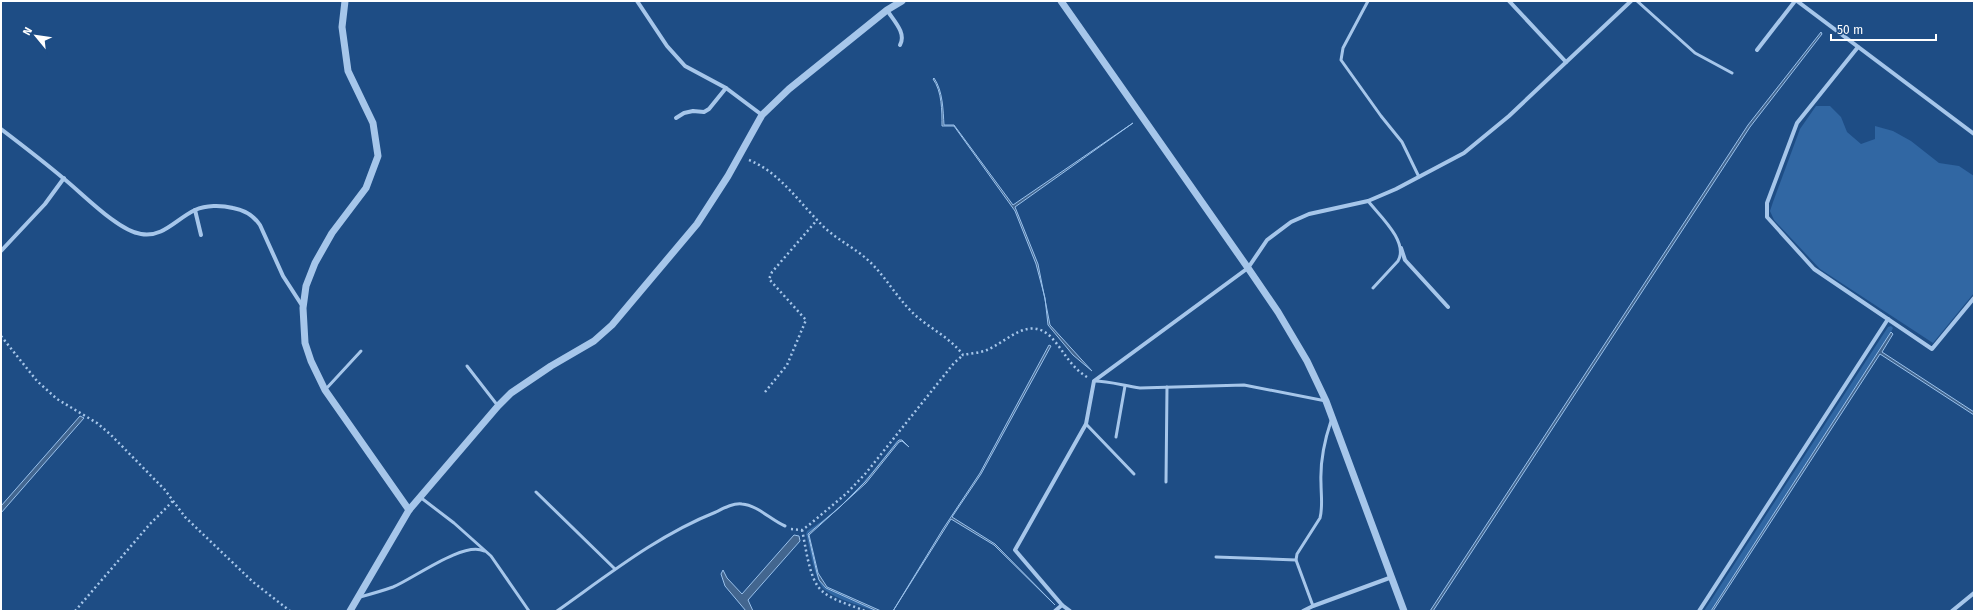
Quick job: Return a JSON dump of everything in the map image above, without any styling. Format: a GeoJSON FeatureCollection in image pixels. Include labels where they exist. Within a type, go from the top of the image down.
{"type":"FeatureCollection","features":[{"type":"Feature","properties":{"kind":"street"},"geometry":{"type":"LineString","coordinates":[[345,1],[342,27],[348,71],[373,123],[378,156],[366,188],[332,233],[315,263],[306,286],[303,308],[305,343],[311,361],[325,390],[409,510]]}},
{"type":"Feature","properties":{"kind":"street"},"geometry":{"type":"LineString","coordinates":[[637,1],[675,57],[685,66],[726,88],[762,115]]}},
{"type":"Feature","properties":{"kind":"street"},"geometry":{"type":"LineString","coordinates":[[350,611],[409,510],[498,406],[511,393],[551,366],[594,342],[612,325],[697,224],[728,176],[762,115],[789,88],[887,10],[902,1]]}},
{"type":"Feature","properties":{"kind":"street"},"geometry":{"type":"LineString","coordinates":[[1061,1],[1248,268],[1278,312],[1307,361],[1333,417],[1404,611]]}},
{"type":"Feature","properties":{"kind":"street"},"geometry":{"type":"LineString","coordinates":[[1510,1],[1566,62]]}},
{"type":"Feature","properties":{"kind":"street"},"geometry":{"type":"LineString","coordinates":[[1070,611],[1062,605],[1015,550],[1086,424],[1094,381],[1248,268],[1267,240],[1291,222],[1309,214],[1368,201],[1419,177],[1464,153],[1484,138],[1604,28],[1631,1]]}},
{"type":"Feature","properties":{"kind":"street"},"geometry":{"type":"LineString","coordinates":[[1757,50],[1796,1],[1974,134]]}},
{"type":"Feature","properties":{"kind":"street"},"geometry":{"type":"LineString","coordinates":[[887,10],[902,34],[903,41],[900,45]]}},
{"type":"Feature","properties":{"kind":"street"},"geometry":{"type":"LineString","coordinates":[[1858,47],[1797,123],[1766,210],[1767,217],[1814,269],[1932,349],[1974,298]]}},
{"type":"Feature","properties":{"kind":"street"},"geometry":{"type":"LineString","coordinates":[[676,118],[684,113],[693,111],[704,112],[709,109],[726,88]]}},
{"type":"Feature","properties":{"kind":"street"},"geometry":{"type":"LineString","coordinates":[[1,129],[64,178],[104,213],[130,230],[140,234],[160,233],[195,210],[210,206],[225,206],[246,212],[256,218],[282,276],[303,308]]}},
{"type":"Feature","properties":{"kind":"street"},"geometry":{"type":"LineString","coordinates":[[1,251],[45,204],[64,178]]}},
{"type":"Feature","properties":{"kind":"street"},"geometry":{"type":"LineString","coordinates":[[195,210],[201,236]]}},
{"type":"Feature","properties":{"kind":"street"},"geometry":{"type":"LineString","coordinates":[[1401,248],[1405,260],[1448,307]]}},
{"type":"Feature","properties":{"kind":"street"},"geometry":{"type":"LineString","coordinates":[[1699,611],[1888,319]]}},
{"type":"Feature","properties":{"kind":"street"},"geometry":{"type":"LineString","coordinates":[[1303,611],[1392,577]]}},
{"type":"Feature","properties":{"kind":"street"},"geometry":{"type":"LineString","coordinates":[[1952,611],[1974,593]]}},
{"type":"Feature","properties":{"kind":"street"},"geometry":{"type":"LineString","coordinates":[[1055,611],[1062,605]]}},
{"type":"Feature","properties":{"kind":"lane"},"geometry":{"type":"LineString","coordinates":[[1368,1],[1343,48],[1341,60],[1381,116],[1402,142],[1419,177]]}},
{"type":"Feature","properties":{"kind":"lane"},"geometry":{"type":"LineString","coordinates":[[1637,1],[1695,54],[1732,73]]}},
{"type":"Feature","properties":{"kind":"lane"},"geometry":{"type":"LineString","coordinates":[[1368,201],[1397,238],[1401,248],[1398,262],[1373,288]]}},
{"type":"Feature","properties":{"kind":"lane"},"geometry":{"type":"LineString","coordinates":[[325,390],[361,351]]}},
{"type":"Feature","properties":{"kind":"lane"},"geometry":{"type":"LineString","coordinates":[[467,366],[498,406]]}},
{"type":"Feature","properties":{"kind":"lane"},"geometry":{"type":"LineString","coordinates":[[1094,381],[1106,381],[1140,388],[1244,385],[1326,401]]}},
{"type":"Feature","properties":{"kind":"lane"},"geometry":{"type":"LineString","coordinates":[[1116,437],[1125,386]]}},
{"type":"Feature","properties":{"kind":"lane"},"geometry":{"type":"LineString","coordinates":[[1166,482],[1167,387]]}},
{"type":"Feature","properties":{"kind":"lane"},"geometry":{"type":"LineString","coordinates":[[1313,606],[1296,560],[1322,512],[1322,457],[1324,441],[1333,417]]}},
{"type":"Feature","properties":{"kind":"lane"},"geometry":{"type":"LineString","coordinates":[[1086,424],[1134,474]]}},
{"type":"Feature","properties":{"kind":"lane"},"geometry":{"type":"LineString","coordinates":[[536,492],[615,569]]}},
{"type":"Feature","properties":{"kind":"lane"},"geometry":{"type":"LineString","coordinates":[[420,497],[454,523],[494,560],[529,611]]}},
{"type":"Feature","properties":{"kind":"lane"},"geometry":{"type":"LineString","coordinates":[[557,611],[615,569],[690,524],[736,504],[749,505],[785,526]]}},
{"type":"Feature","properties":{"kind":"lane"},"geometry":{"type":"LineString","coordinates":[[357,598],[394,587],[438,561],[456,554],[474,549],[486,552]]}},
{"type":"Feature","properties":{"kind":"lane"},"geometry":{"type":"LineString","coordinates":[[1216,557],[1296,560]]}},
{"type":"Feature","properties":{"kind":"path"},"geometry":{"type":"LineString","coordinates":[[738,156],[769,170],[829,232],[863,255],[880,272],[905,305],[933,330],[957,347],[963,355]]}},
{"type":"Feature","properties":{"kind":"path"},"geometry":{"type":"LineString","coordinates":[[765,392],[787,365],[806,320],[769,279],[772,272],[816,220]]}},
{"type":"Feature","properties":{"kind":"path"},"geometry":{"type":"LineString","coordinates":[[785,526],[802,530],[836,504],[857,483],[949,368],[963,355],[986,351],[1024,328],[1031,327],[1044,332],[1050,337],[1077,369],[1094,381]]}},
{"type":"Feature","properties":{"kind":"path"},"geometry":{"type":"LineString","coordinates":[[1,336],[37,381],[57,399],[97,423],[111,435],[165,490],[172,501],[186,517],[253,582],[290,611]]}},
{"type":"Feature","properties":{"kind":"path"},"geometry":{"type":"LineString","coordinates":[[75,611],[150,524],[172,501]]}},
{"type":"Feature","properties":{"kind":"path"},"geometry":{"type":"LineString","coordinates":[[802,530],[813,578],[818,587],[830,596],[865,611]]}},
{"type":"Feature","properties":{"kind":"shaded area"},"geometry":{"type":"Polygon","coordinates":[[[1821,32],[1822,34],[1750,127],[1433,611],[1430,611],[1748,125],[1821,32]]]}},
{"type":"Feature","properties":{"kind":"shaded area"},"geometry":{"type":"Polygon","coordinates":[[[934,78],[941,95],[944,125],[954,125],[1013,205],[1133,123],[1015,207],[1038,264],[1044,293],[1036,264],[1015,211],[954,126],[942,126],[941,101],[938,89],[933,79],[934,78]]]}},
{"type":"Feature","properties":{"kind":"shaded area"},"geometry":{"type":"Polygon","coordinates":[[[1816,106],[1830,106],[1841,117],[1847,132],[1861,144],[1875,139],[1875,126],[1893,131],[1911,141],[1939,163],[1959,166],[1974,176],[1974,293],[1933,343],[1820,269],[1774,220],[1770,211],[1773,202],[1800,129],[1816,106]]]}},
{"type":"Feature","properties":{"kind":"shaded area"},"geometry":{"type":"Polygon","coordinates":[[[1045,302],[1050,325],[1092,371],[1073,355],[1048,325],[1045,302]]]}},
{"type":"Feature","properties":{"kind":"shaded area"},"geometry":{"type":"Polygon","coordinates":[[[1891,326],[1893,328],[1891,332],[1711,611],[1704,611],[1888,327],[1891,326]]]}},
{"type":"Feature","properties":{"kind":"shaded area"},"geometry":{"type":"Polygon","coordinates":[[[1891,332],[1893,334],[1882,352],[1974,412],[1974,415],[1880,354],[1713,611],[1711,611],[1891,332]]]}},
{"type":"Feature","properties":{"kind":"shaded area"},"geometry":{"type":"Polygon","coordinates":[[[1049,345],[1051,346],[981,474],[952,517],[995,544],[1055,605],[994,545],[951,519],[893,611],[943,529],[980,473],[1049,345]]]}},
{"type":"Feature","properties":{"kind":"shaded area"},"geometry":{"type":"Polygon","coordinates":[[[80,416],[84,418],[1,513],[1,506],[80,416]]]}},
{"type":"Feature","properties":{"kind":"shaded area"},"geometry":{"type":"Polygon","coordinates":[[[898,439],[894,447],[870,476],[861,486],[833,512],[857,489],[898,439]]]}},
{"type":"Feature","properties":{"kind":"shaded area"},"geometry":{"type":"Polygon","coordinates":[[[899,440],[902,440],[909,447],[902,441],[899,442],[866,483],[843,504],[865,482],[899,440]]]}},
{"type":"Feature","properties":{"kind":"shaded area"},"geometry":{"type":"Polygon","coordinates":[[[836,510],[809,535],[818,573],[827,587],[881,611],[877,611],[826,588],[819,580],[808,534],[836,510]]]}},
{"type":"Feature","properties":{"kind":"shaded area"},"geometry":{"type":"Polygon","coordinates":[[[833,512],[809,533],[808,537],[819,580],[826,588],[877,611],[842,599],[825,590],[821,585],[815,572],[806,534],[807,531],[833,512]]]}},
{"type":"Feature","properties":{"kind":"shaded area"},"geometry":{"type":"Polygon","coordinates":[[[794,535],[799,536],[800,541],[748,600],[753,611],[746,611],[725,586],[721,574],[723,570],[727,578],[742,594],[794,535]]]}}]}
